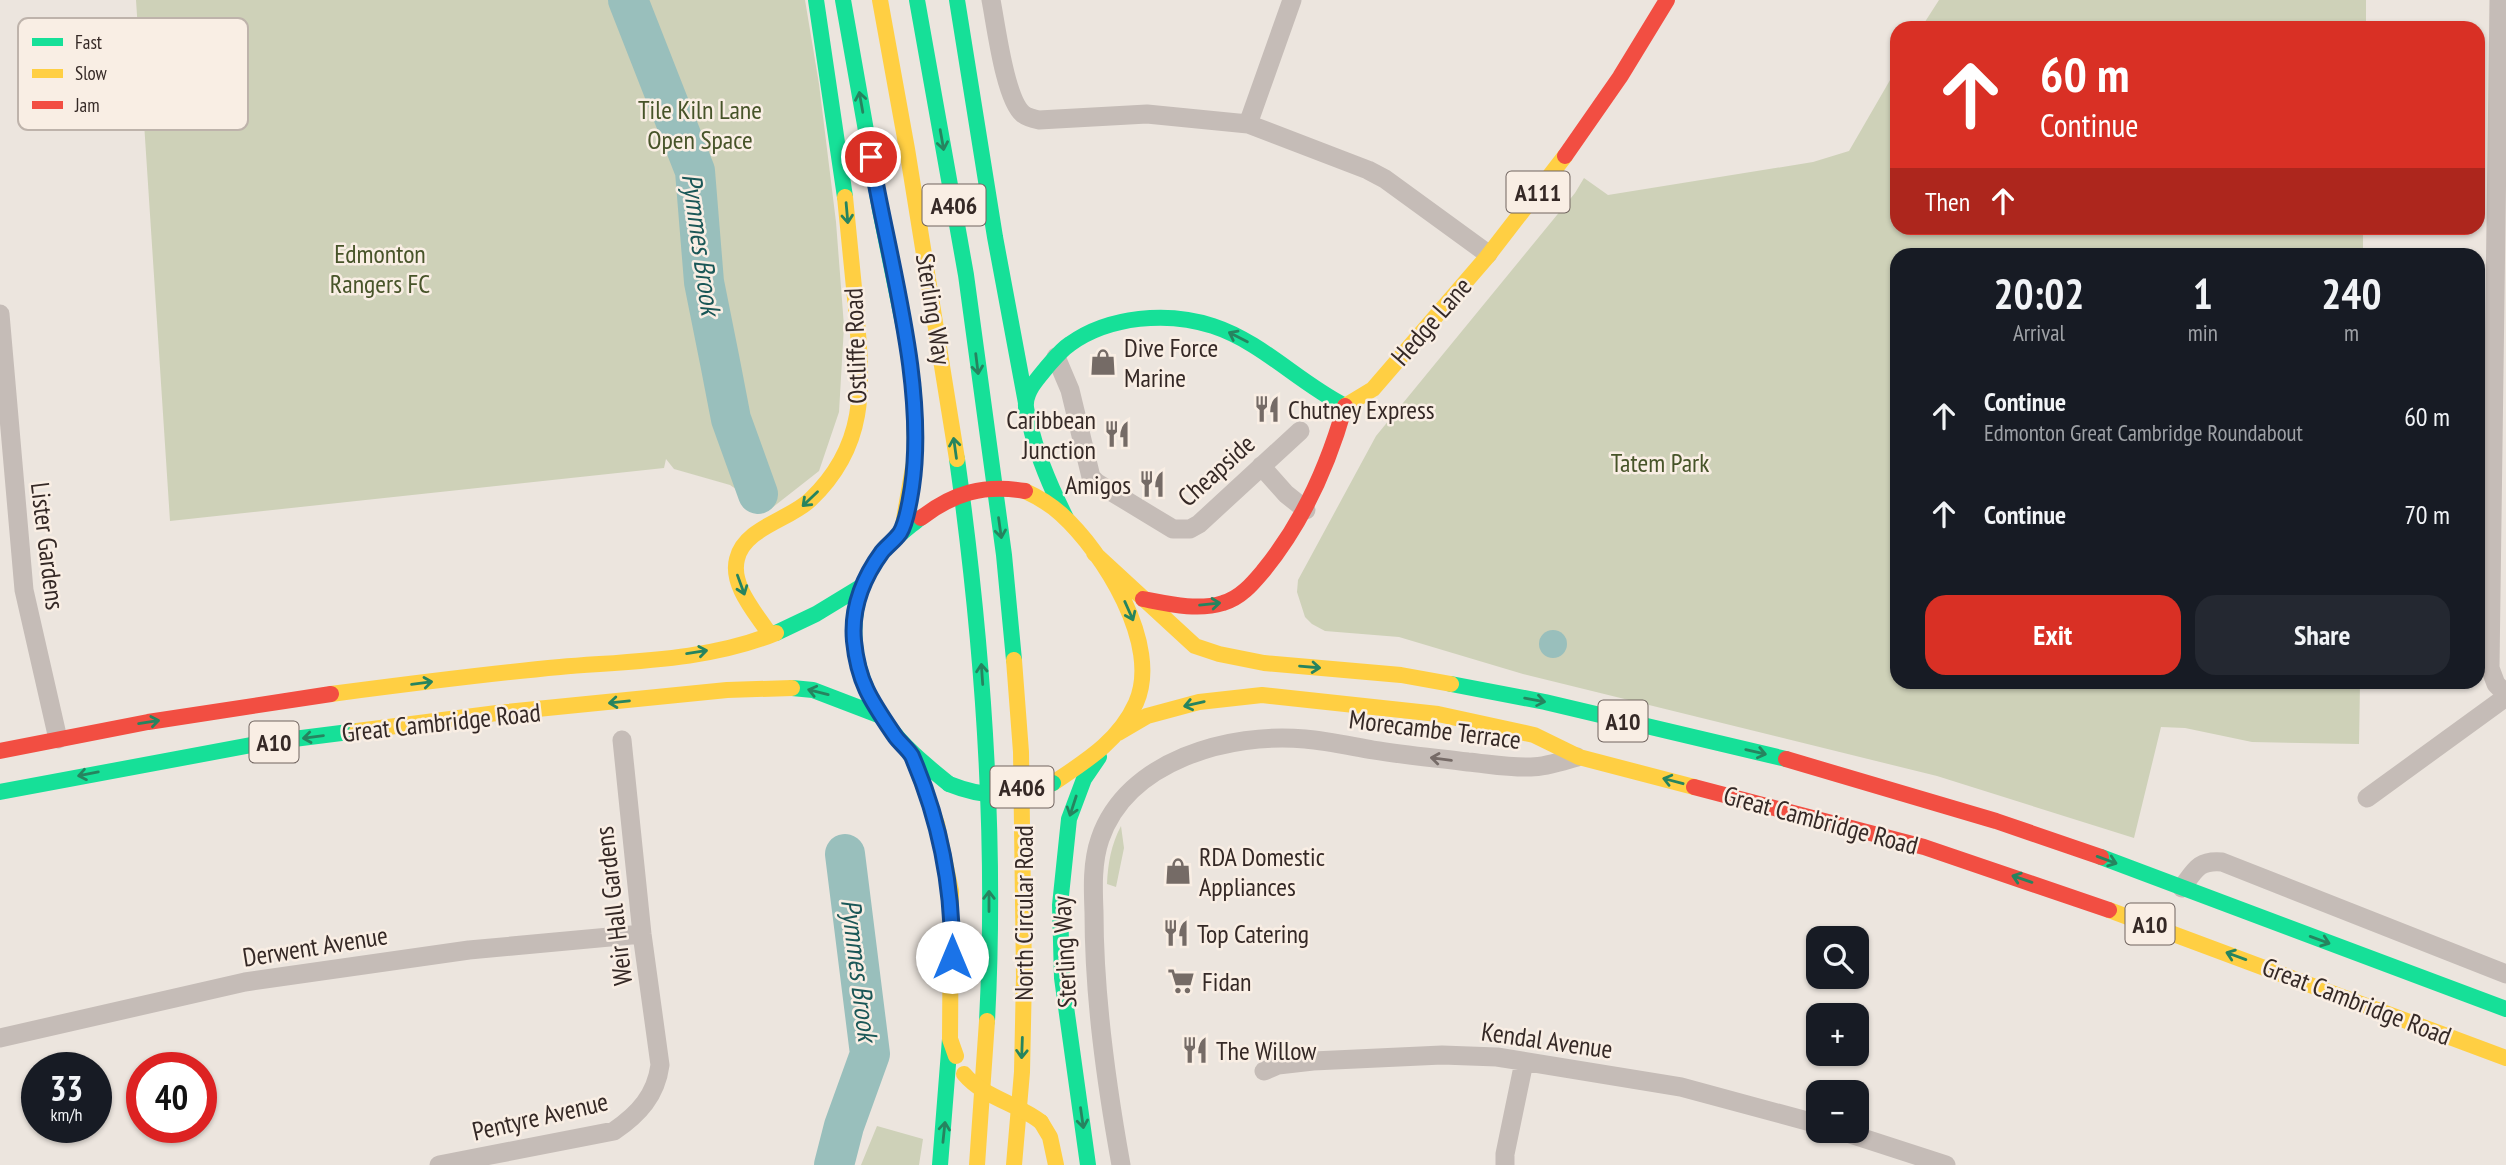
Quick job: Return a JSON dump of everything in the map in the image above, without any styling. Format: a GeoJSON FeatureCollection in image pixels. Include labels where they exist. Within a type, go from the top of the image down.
{"type":"FeatureCollection","features":[{"type":"Feature","properties":{"kind":"main road","name":"Ostliffe Road"},"geometry":{"type":"LineString","coordinates":[[770,635],[742,591],[736,569],[737,558],[747,541],[806,504],[826,484],[849,446],[859,412],[861,390],[843,171],[816,0]]}},
{"type":"Feature","properties":{"kind":"main road","name":"A406"},"geometry":{"type":"LineString","coordinates":[[843,0],[913,392],[915,460],[902,531]]}},
{"type":"Feature","properties":{"kind":"main road","name":"Sterling Way"},"geometry":{"type":"LineString","coordinates":[[880,0],[950,412]]}},
{"type":"Feature","properties":{"kind":"main road","name":"Sterling Way"},"geometry":{"type":"LineString","coordinates":[[917,0],[967,275],[983,412]]}},
{"type":"Feature","properties":{"kind":"main road","name":"A406"},"geometry":{"type":"LineString","coordinates":[[957,0],[993,224],[1026,403]]}},
{"type":"Feature","properties":{"kind":"main road","name":"Hedge Lane"},"geometry":{"type":"LineString","coordinates":[[1345,405],[1359,399],[1373,388],[1488,254],[1556,169],[1638,50],[1667,0]]}},
{"type":"Feature","properties":{"kind":"main road"},"geometry":{"type":"LineString","coordinates":[[1066,519],[1045,476],[1032,438],[1026,403],[1036,379],[1068,345],[1109,325],[1144,318],[1171,318],[1210,325],[1236,335],[1265,352],[1322,396],[1345,405],[1325,471],[1306,510],[1285,543],[1251,585],[1233,599],[1217,605],[1176,606],[1143,599]]}},
{"type":"Feature","properties":{"kind":"main road","name":"North Circular Road"},"geometry":{"type":"LineString","coordinates":[[950,412],[971,559],[988,753],[987,1017],[976,1165]]}},
{"type":"Feature","properties":{"kind":"main road","name":"North Circular Road"},"geometry":{"type":"LineString","coordinates":[[983,412],[1004,555],[1021,752],[1024,976],[1014,1165]]}},
{"type":"Feature","properties":{"kind":"main road"},"geometry":{"type":"LineString","coordinates":[[987,487],[1025,491],[1054,506],[1094,553],[1124,599],[1141,642],[1144,667],[1141,688],[1133,710],[1105,747],[1053,783],[1034,792],[1013,797],[969,793],[949,784],[911,753],[868,697],[855,649],[853,614],[862,586],[884,549],[902,531],[947,499],[987,487]]}},
{"type":"Feature","properties":{"kind":"main road","name":"A10"},"geometry":{"type":"LineString","coordinates":[[1094,553],[1143,599]]}},
{"type":"Feature","properties":{"kind":"main road","name":"Great Cambridge Road"},"geometry":{"type":"LineString","coordinates":[[0,751],[138,724],[354,691],[670,656],[734,646],[770,635],[815,616],[862,586]]}},
{"type":"Feature","properties":{"kind":"main road","name":"Great Cambridge Road"},"geometry":{"type":"LineString","coordinates":[[1143,599],[1195,646],[1242,660],[1401,675],[1545,702],[1802,763],[1996,821],[2506,1009]]}},
{"type":"Feature","properties":{"kind":"main road","name":"Great Cambridge Road"},"geometry":{"type":"LineString","coordinates":[[0,792],[262,743],[497,713],[727,690],[784,687],[813,690],[881,716]]}},
{"type":"Feature","properties":{"kind":"main road","name":"Great Cambridge Road"},"geometry":{"type":"LineString","coordinates":[[1118,733],[1147,716],[1199,702],[1262,695],[1438,714],[1534,736],[1578,757],[1924,847],[2166,930],[2506,1058]]}},
{"type":"Feature","properties":{"kind":"main road","name":"Sterling Way"},"geometry":{"type":"LineString","coordinates":[[1088,1165],[1062,978],[1060,905],[1069,819],[1084,779],[1105,747]]}},
{"type":"Feature","properties":{"kind":"main road"},"geometry":{"type":"LineString","coordinates":[[911,753],[937,824],[951,891],[950,1039],[940,1165]]}},
{"type":"Feature","properties":{"kind":"main road"},"geometry":{"type":"LineString","coordinates":[[950,1039],[964,1074],[974,1085],[1024,1109],[1041,1122],[1050,1138],[1056,1165]]}},
{"type":"Feature","properties":{"kind":"street"},"geometry":{"type":"LineString","coordinates":[[991,0],[1006,74],[1015,102],[1024,115],[1039,120],[1147,114],[1248,124],[1385,179],[1488,254]]}},
{"type":"Feature","properties":{"kind":"street"},"geometry":{"type":"LineString","coordinates":[[1248,124],[1292,0]]}},
{"type":"Feature","properties":{"kind":"street"},"geometry":{"type":"LineString","coordinates":[[2367,798],[2506,696],[2496,684],[2490,668],[2500,426],[2499,0]]}},
{"type":"Feature","properties":{"kind":"street","name":"Lister Gardens"},"geometry":{"type":"LineString","coordinates":[[0,314],[5,439],[24,590],[58,739]]}},
{"type":"Feature","properties":{"kind":"street","name":"Cheapside"},"geometry":{"type":"LineString","coordinates":[[1056,357],[1070,390],[1089,471],[1097,483],[1173,528],[1190,529],[1300,431]]}},
{"type":"Feature","properties":{"kind":"street"},"geometry":{"type":"LineString","coordinates":[[1257,470],[1306,510]]}},
{"type":"Feature","properties":{"kind":"street","name":"Morecambe Terrace"},"geometry":{"type":"LineString","coordinates":[[1121,1165],[1106,1070],[1094,940],[1094,879],[1100,840],[1108,820],[1133,790],[1167,764],[1195,752],[1234,743],[1289,738],[1509,767],[1534,768],[1578,757]]}},
{"type":"Feature","properties":{"kind":"street","name":"Weir Hall Gardens"},"geometry":{"type":"LineString","coordinates":[[622,740],[642,934],[660,1065]]}},
{"type":"Feature","properties":{"kind":"street"},"geometry":{"type":"LineString","coordinates":[[2182,888],[2197,867],[2208,861],[2222,862],[2506,974]]}},
{"type":"Feature","properties":{"kind":"street","name":"Derwent Avenue"},"geometry":{"type":"LineString","coordinates":[[0,1038],[245,982],[469,950],[642,934]]}},
{"type":"Feature","properties":{"kind":"street","name":"Kendal Avenue"},"geometry":{"type":"LineString","coordinates":[[1264,1071],[1278,1065],[1313,1061],[1442,1055],[1497,1057],[1681,1087],[1806,1121]]}},
{"type":"Feature","properties":{"kind":"street"},"geometry":{"type":"LineString","coordinates":[[1505,1165],[1524,1062]]}},
{"type":"Feature","properties":{"kind":"street","name":"Pentyre Avenue"},"geometry":{"type":"LineString","coordinates":[[439,1165],[614,1131],[645,1105],[659,1076],[660,1065]]}},
{"type":"Feature","properties":{"kind":"street"},"geometry":{"type":"LineString","coordinates":[[1869,1140],[1946,1165]]}},
{"type":"Feature","properties":{"kind":"green space","name":"Edmonton Rangers FC"},"geometry":{"type":"Polygon","coordinates":[[[136,0],[805,0],[819,84],[836,222],[844,326],[839,412],[819,471],[768,511],[730,485],[674,469],[666,459],[664,468],[170,521],[144,130],[248,130],[248,18],[137,18],[136,0]]]}},
{"type":"Feature","properties":{"kind":"green space"},"geometry":{"type":"Polygon","coordinates":[[[1939,0],[2366,0],[2366,21],[1926,21],[1939,0]]]}},
{"type":"Feature","properties":{"kind":"green space","name":"Tatem Park"},"geometry":{"type":"Polygon","coordinates":[[[1890,80],[1890,235],[2363,235],[2363,248],[1890,248],[1890,689],[2360,689],[2359,744],[2252,742],[2185,728],[2161,727],[2134,838],[1937,776],[1523,674],[1399,637],[1325,631],[1305,617],[1297,592],[1298,580],[1376,436],[1575,193],[1584,178],[1608,195],[1813,162],[1849,151],[1890,80]]]}},
{"type":"Feature","properties":{"kind":"green space"},"geometry":{"type":"Polygon","coordinates":[[[1121,826],[1124,848],[1116,887],[1107,884],[1107,876],[1112,847],[1121,826]]]}},
{"type":"Feature","properties":{"kind":"green space"},"geometry":{"type":"Polygon","coordinates":[[[877,1126],[923,1139],[919,1165],[861,1165],[877,1126]]]}},
{"type":"Feature","properties":{"kind":"water"},"geometry":{"type":"Polygon","coordinates":[[[1553,630],[1563,634],[1567,644],[1563,654],[1553,658],[1543,654],[1539,644],[1543,634],[1553,630]]]}},
{"type":"Feature","properties":{"kind":"waterway","name":"Pymmes Brook"},"geometry":{"type":"LineString","coordinates":[[628,0],[695,171],[704,282],[731,419],[758,494]]}},
{"type":"Feature","properties":{"kind":"waterway","name":"Pymmes Brook"},"geometry":{"type":"LineString","coordinates":[[834,1165],[844,1126],[870,1054],[845,854]]}},
{"type":"Feature","properties":{"kind":"traffic: fast"},"geometry":{"type":"LineString","coordinates":[[816,0],[845,197]]}},
{"type":"Feature","properties":{"kind":"traffic: fast"},"geometry":{"type":"LineString","coordinates":[[843,0],[880,210],[908,348],[914,394]]}},
{"type":"Feature","properties":{"kind":"traffic: fast"},"geometry":{"type":"LineString","coordinates":[[917,0],[966,275],[1004,555],[1014,660]]}},
{"type":"Feature","properties":{"kind":"traffic: fast"},"geometry":{"type":"LineString","coordinates":[[957,0],[995,237],[1026,403]]}},
{"type":"Feature","properties":{"kind":"traffic: fast"},"geometry":{"type":"LineString","coordinates":[[1066,518],[1036,448],[1026,408],[1027,398],[1037,379],[1064,349],[1102,327],[1158,318],[1196,321],[1213,326],[1248,342],[1345,406]]}},
{"type":"Feature","properties":{"kind":"traffic: fast"},"geometry":{"type":"LineString","coordinates":[[957,459],[974,599],[986,739],[990,880],[987,1021]]}},
{"type":"Feature","properties":{"kind":"traffic: fast"},"geometry":{"type":"LineString","coordinates":[[920,518],[884,550],[870,571],[860,593],[854,637],[864,682],[887,724],[908,749],[949,784]]}},
{"type":"Feature","properties":{"kind":"traffic: fast"},"geometry":{"type":"LineString","coordinates":[[776,633],[816,614],[862,586]]}},
{"type":"Feature","properties":{"kind":"traffic: fast"},"geometry":{"type":"LineString","coordinates":[[1451,684],[1545,702],[1786,759]]}},
{"type":"Feature","properties":{"kind":"traffic: fast"},"geometry":{"type":"LineString","coordinates":[[792,688],[813,690],[881,716]]}},
{"type":"Feature","properties":{"kind":"traffic: fast"},"geometry":{"type":"LineString","coordinates":[[0,792],[262,743],[357,731]]}},
{"type":"Feature","properties":{"kind":"traffic: fast"},"geometry":{"type":"LineString","coordinates":[[1088,1165],[1062,978],[1060,905],[1069,819],[1084,779],[1099,757]]}},
{"type":"Feature","properties":{"kind":"traffic: fast"},"geometry":{"type":"LineString","coordinates":[[949,784],[976,792],[1001,795],[1026,792],[1053,783]]}},
{"type":"Feature","properties":{"kind":"traffic: fast"},"geometry":{"type":"LineString","coordinates":[[2101,857],[2506,1009]]}},
{"type":"Feature","properties":{"kind":"traffic: fast"},"geometry":{"type":"LineString","coordinates":[[940,1165],[950,1039]]}},
{"type":"Feature","properties":{"kind":"traffic: slow"},"geometry":{"type":"LineString","coordinates":[[880,0],[957,459]]}},
{"type":"Feature","properties":{"kind":"traffic: slow"},"geometry":{"type":"LineString","coordinates":[[1345,406],[1373,389],[1487,257],[1565,156]]}},
{"type":"Feature","properties":{"kind":"traffic: slow"},"geometry":{"type":"LineString","coordinates":[[770,635],[752,609],[737,579],[737,559],[741,548],[768,525],[810,500],[829,478],[843,457],[853,434],[858,411],[860,362],[845,197]]}},
{"type":"Feature","properties":{"kind":"traffic: slow"},"geometry":{"type":"LineString","coordinates":[[902,531],[915,456],[914,394]]}},
{"type":"Feature","properties":{"kind":"traffic: slow"},"geometry":{"type":"LineString","coordinates":[[1025,491],[1061,514],[1094,551],[1124,601],[1135,628],[1141,654],[1142,680],[1136,703],[1129,716],[1100,749],[1053,783]]}},
{"type":"Feature","properties":{"kind":"traffic: slow"},"geometry":{"type":"LineString","coordinates":[[1094,553],[1195,646],[1264,663],[1401,675],[1451,684]]}},
{"type":"Feature","properties":{"kind":"traffic: slow"},"geometry":{"type":"LineString","coordinates":[[331,694],[502,673],[669,658],[724,649],[776,633]]}},
{"type":"Feature","properties":{"kind":"traffic: slow"},"geometry":{"type":"LineString","coordinates":[[1014,660],[1021,752],[1024,976],[1022,1072],[1014,1165]]}},
{"type":"Feature","properties":{"kind":"traffic: slow"},"geometry":{"type":"LineString","coordinates":[[357,731],[497,713],[727,690],[792,688]]}},
{"type":"Feature","properties":{"kind":"traffic: slow"},"geometry":{"type":"LineString","coordinates":[[1118,733],[1147,716],[1199,702],[1262,695],[1438,714],[1534,735],[1579,757],[1694,787]]}},
{"type":"Feature","properties":{"kind":"traffic: slow"},"geometry":{"type":"LineString","coordinates":[[911,753],[937,824],[951,891],[950,1039],[956,1056]]}},
{"type":"Feature","properties":{"kind":"traffic: slow"},"geometry":{"type":"LineString","coordinates":[[2109,910],[2506,1058]]}},
{"type":"Feature","properties":{"kind":"traffic: slow"},"geometry":{"type":"LineString","coordinates":[[977,1165],[987,1021]]}},
{"type":"Feature","properties":{"kind":"traffic: slow"},"geometry":{"type":"LineString","coordinates":[[964,1074],[981,1089],[1041,1122]]}},
{"type":"Feature","properties":{"kind":"traffic: slow"},"geometry":{"type":"LineString","coordinates":[[1041,1122],[1050,1137],[1056,1165]]}},
{"type":"Feature","properties":{"kind":"traffic: jam"},"geometry":{"type":"LineString","coordinates":[[1565,156],[1620,77],[1667,0]]}},
{"type":"Feature","properties":{"kind":"traffic: jam"},"geometry":{"type":"LineString","coordinates":[[1143,599],[1183,606],[1204,606],[1229,601],[1246,590],[1278,551],[1303,512],[1331,450],[1345,406]]}},
{"type":"Feature","properties":{"kind":"traffic: jam"},"geometry":{"type":"LineString","coordinates":[[921,518],[945,502],[970,492],[996,489],[1025,491]]}},
{"type":"Feature","properties":{"kind":"traffic: jam"},"geometry":{"type":"LineString","coordinates":[[0,751],[148,722],[331,694]]}},
{"type":"Feature","properties":{"kind":"traffic: jam"},"geometry":{"type":"LineString","coordinates":[[1786,759],[1996,821],[2101,857]]}},
{"type":"Feature","properties":{"kind":"traffic: jam"},"geometry":{"type":"LineString","coordinates":[[1694,787],[1924,847],[2109,910]]}},
{"type":"Feature","properties":{"kind":"place","name":"Dive Force Marine"},"geometry":{"type":"Point","coordinates":[1103,362]}},
{"type":"Feature","properties":{"kind":"place","name":"Chutney Express"},"geometry":{"type":"Point","coordinates":[1267,409]}},
{"type":"Feature","properties":{"kind":"place","name":"Caribbean Junction"},"geometry":{"type":"Point","coordinates":[1117,434]}},
{"type":"Feature","properties":{"kind":"place","name":"Amigos"},"geometry":{"type":"Point","coordinates":[1152,484]}},
{"type":"Feature","properties":{"kind":"place","name":"RDA Domestic Appliances"},"geometry":{"type":"Point","coordinates":[1178,871]}},
{"type":"Feature","properties":{"kind":"place","name":"Top Catering"},"geometry":{"type":"Point","coordinates":[1176,933]}},
{"type":"Feature","properties":{"kind":"place","name":"Fidan"},"geometry":{"type":"Point","coordinates":[1181,981]}},
{"type":"Feature","properties":{"kind":"place","name":"The Willow"},"geometry":{"type":"Point","coordinates":[1195,1050]}},
{"type":"Feature","properties":{"kind":"route"},"geometry":{"type":"LineString","coordinates":[[871,157],[905,339],[913,392],[916,445],[911,489],[902,531],[884,549],[862,586],[853,614],[853,635],[860,674],[868,697],[899,741],[911,753],[937,824],[951,891],[952,957]]}},
{"type":"Feature","properties":{"kind":"park label","name":"Tile Kiln Lane Open Space"},"geometry":{"type":"Point","coordinates":[700,124]}}]}
